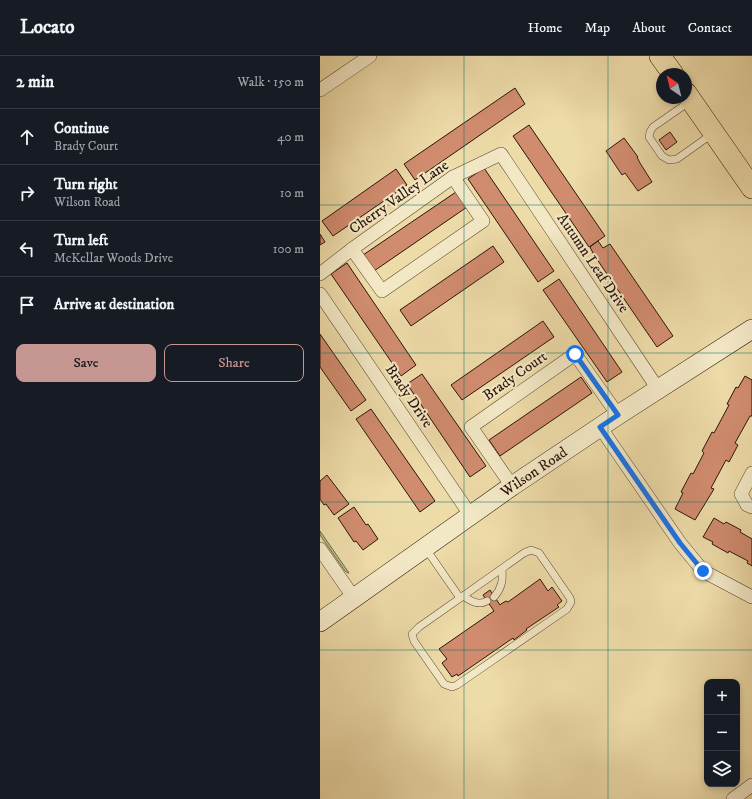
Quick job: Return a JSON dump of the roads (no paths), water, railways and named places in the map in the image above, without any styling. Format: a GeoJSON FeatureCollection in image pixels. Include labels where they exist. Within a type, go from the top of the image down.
{"type":"FeatureCollection","features":[{"type":"Feature","properties":{"kind":"main road"},"geometry":{"type":"LineString","coordinates":[[660,56],[669,68]]}},
{"type":"Feature","properties":{"kind":"main road"},"geometry":{"type":"LineString","coordinates":[[692,101],[752,188]]}},
{"type":"Feature","properties":{"kind":"street"},"geometry":{"type":"LineString","coordinates":[[320,90],[370,56]]}},
{"type":"Feature","properties":{"kind":"street","name":"Cherry Valley Lane"},"geometry":{"type":"LineString","coordinates":[[320,274],[352,249],[453,177],[501,154]]}},
{"type":"Feature","properties":{"kind":"street","name":"Autumn Leaf Drive"},"geometry":{"type":"LineString","coordinates":[[501,154],[658,389]]}},
{"type":"Feature","properties":{"kind":"street"},"geometry":{"type":"LineString","coordinates":[[352,249],[382,291],[483,221],[453,177]]}},
{"type":"Feature","properties":{"kind":"street","name":"Brady Drive"},"geometry":{"type":"LineString","coordinates":[[320,294],[471,516]]}},
{"type":"Feature","properties":{"kind":"street","name":"Wilson Road"},"geometry":{"type":"LineString","coordinates":[[320,622],[512,486],[618,415],[752,329]]}},
{"type":"Feature","properties":{"kind":"street","name":"Brady Court"},"geometry":{"type":"LineString","coordinates":[[512,486],[471,427],[575,354],[618,415]]}},
{"type":"Feature","properties":{"kind":"street"},"geometry":{"type":"LineString","coordinates":[[600,427],[680,543],[703,571],[752,598]]}},
{"type":"Feature","properties":{"kind":"street"},"geometry":{"type":"LineString","coordinates":[[750,506],[740,494],[752,473]]}},
{"type":"Feature","properties":{"kind":"street"},"geometry":{"type":"LineString","coordinates":[[320,549],[354,598]]}},
{"type":"Feature","properties":{"kind":"street"},"geometry":{"type":"LineString","coordinates":[[733,799],[752,785]]}},
{"type":"Feature","properties":{"kind":"lane"},"geometry":{"type":"LineString","coordinates":[[681,104],[653,127],[650,132],[650,139],[664,157],[671,160],[677,159],[714,133]]}},
{"type":"Feature","properties":{"kind":"lane"},"geometry":{"type":"LineString","coordinates":[[425,548],[462,597],[478,604],[482,604],[487,601]]}},
{"type":"Feature","properties":{"kind":"lane"},"geometry":{"type":"LineString","coordinates":[[535,550],[539,553],[570,598],[571,602],[567,609],[463,681],[452,687],[447,686],[442,681],[414,641],[412,634],[419,627],[462,597],[528,551],[535,550]]}},
{"type":"Feature","properties":{"kind":"lane"},"geometry":{"type":"LineString","coordinates":[[494,597],[501,587],[503,577],[502,569]]}}]}
